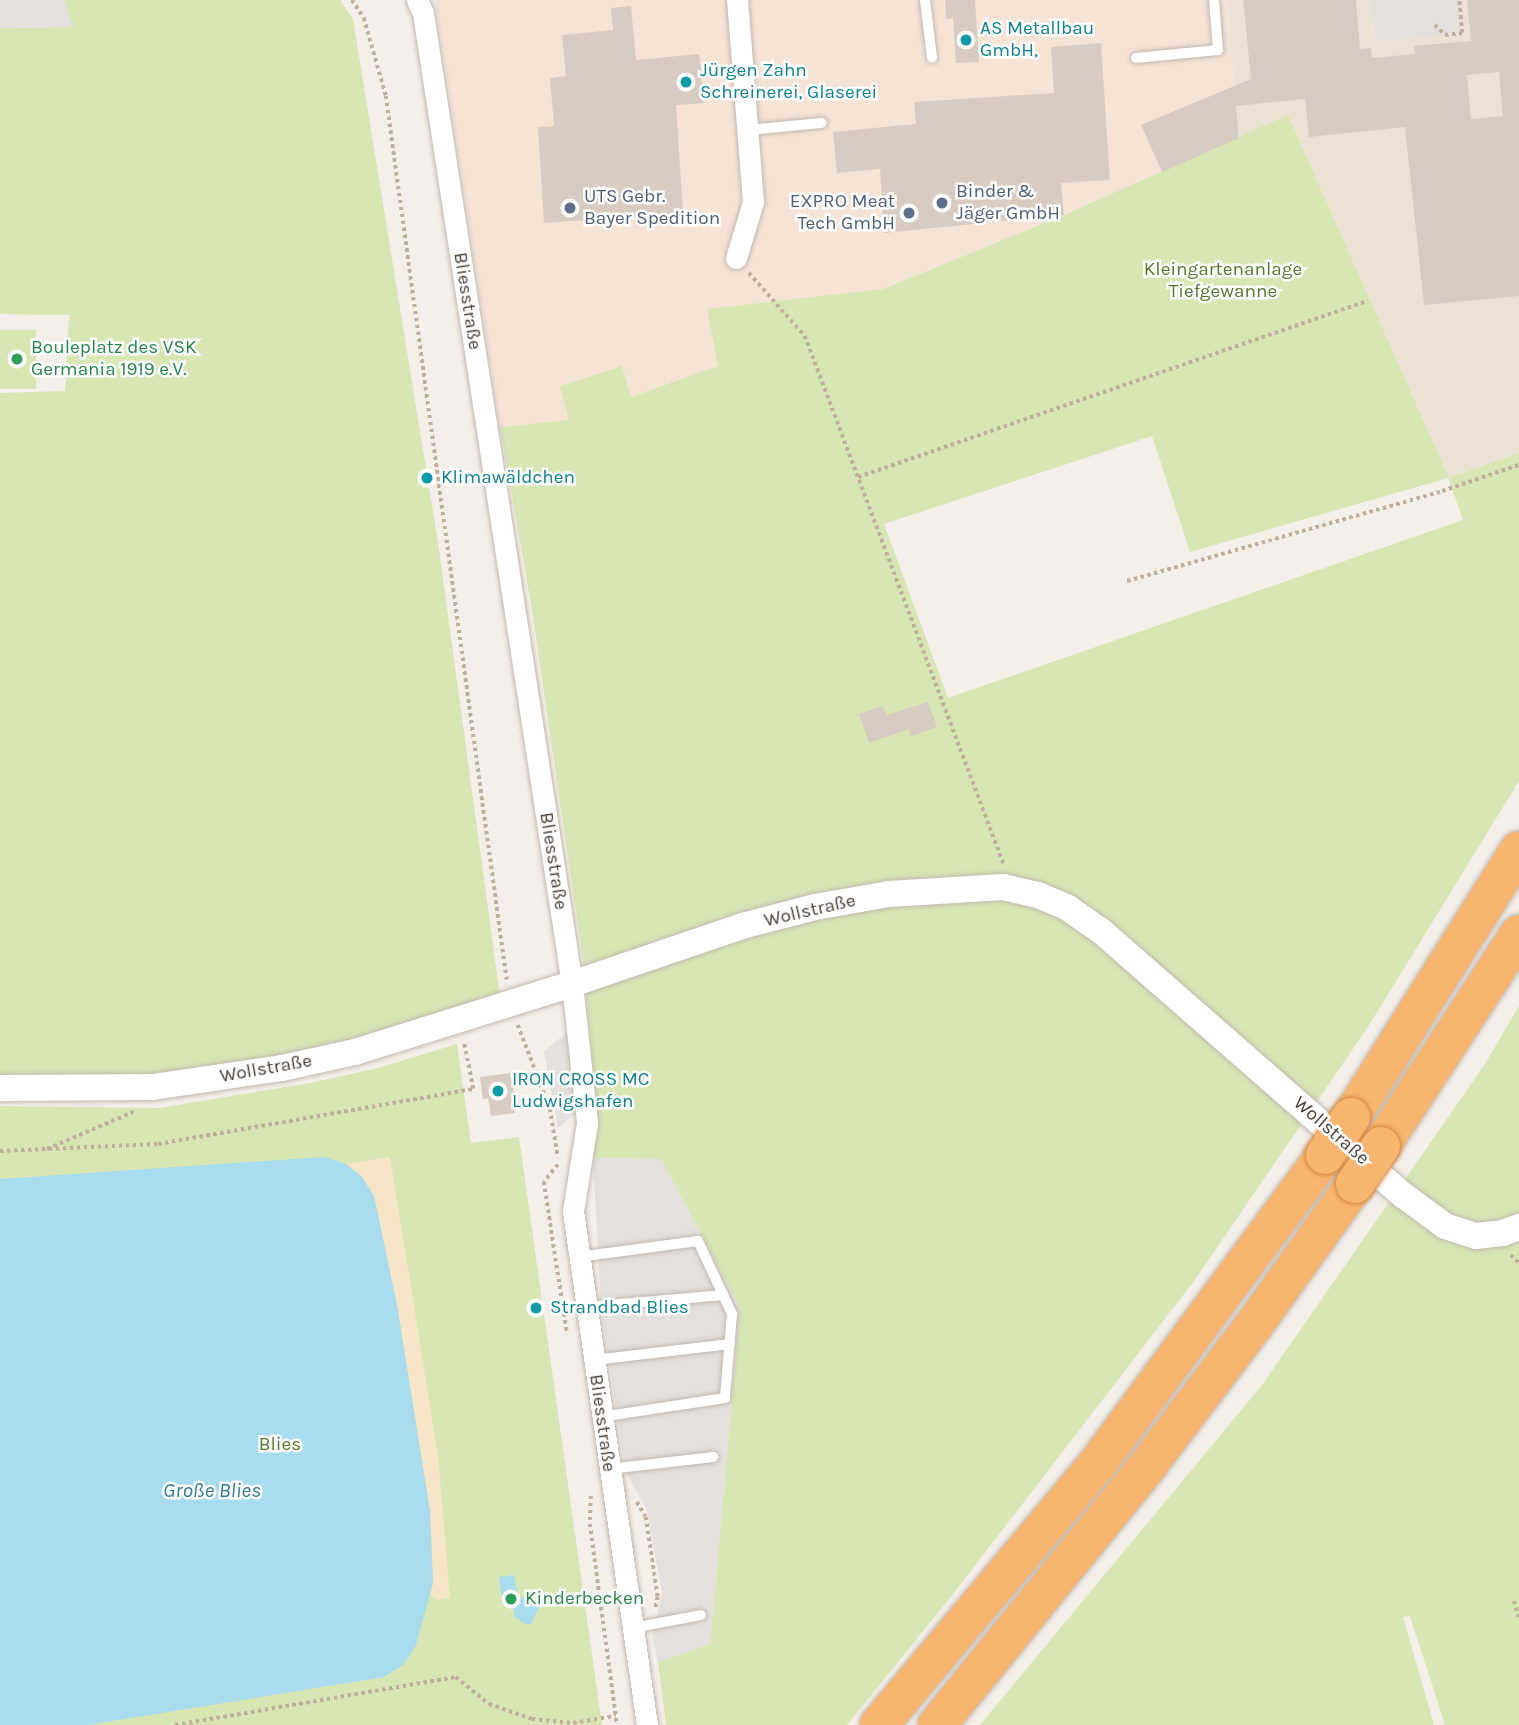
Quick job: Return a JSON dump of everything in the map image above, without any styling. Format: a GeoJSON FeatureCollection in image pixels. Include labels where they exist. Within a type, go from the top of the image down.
{"type":"FeatureCollection","features":[{"type":"Feature","properties":{"kind":"highway"},"geometry":{"type":"LineString","coordinates":[[879,1725],[1095,1467],[1325,1155],[1519,850]]}},
{"type":"Feature","properties":{"kind":"highway"},"geometry":{"type":"LineString","coordinates":[[937,1725],[1148,1465],[1254,1325],[1381,1146],[1519,934]]}},
{"type":"Feature","properties":{"kind":"street","name":"Bliesstraße"},"geometry":{"type":"LineString","coordinates":[[417,0],[423,13],[572,984],[587,1123],[573,1211],[647,1725]]}},
{"type":"Feature","properties":{"kind":"street"},"geometry":{"type":"LineString","coordinates":[[736,258],[753,202],[737,0]]}},
{"type":"Feature","properties":{"kind":"street","name":"Wollstraße"},"geometry":{"type":"LineString","coordinates":[[0,1088],[153,1087],[282,1068],[343,1055],[459,1020],[742,926],[815,907],[888,894],[1003,887],[1038,895],[1068,908],[1100,930],[1403,1195],[1446,1226],[1475,1236],[1503,1233],[1519,1227]]}},
{"type":"Feature","properties":{"kind":"lane"},"geometry":{"type":"LineString","coordinates":[[925,0],[932,58]]}},
{"type":"Feature","properties":{"kind":"lane"},"geometry":{"type":"LineString","coordinates":[[1136,58],[1218,50],[1214,0]]}},
{"type":"Feature","properties":{"kind":"lane"},"geometry":{"type":"LineString","coordinates":[[748,130],[822,123]]}},
{"type":"Feature","properties":{"kind":"lane"},"geometry":{"type":"LineString","coordinates":[[578,1257],[698,1241],[732,1314],[725,1398],[601,1417]]}},
{"type":"Feature","properties":{"kind":"lane"},"geometry":{"type":"LineString","coordinates":[[586,1307],[723,1295]]}},
{"type":"Feature","properties":{"kind":"lane"},"geometry":{"type":"LineString","coordinates":[[593,1360],[730,1344]]}},
{"type":"Feature","properties":{"kind":"lane"},"geometry":{"type":"LineString","coordinates":[[609,1469],[713,1457]]}},
{"type":"Feature","properties":{"kind":"lane"},"geometry":{"type":"LineString","coordinates":[[633,1628],[701,1615]]}},
{"type":"Feature","properties":{"kind":"path"},"geometry":{"type":"LineString","coordinates":[[352,0],[365,18],[386,96],[510,1004]]}},
{"type":"Feature","properties":{"kind":"path"},"geometry":{"type":"LineString","coordinates":[[358,8],[363,0]]}},
{"type":"Feature","properties":{"kind":"path"},"geometry":{"type":"LineString","coordinates":[[1435,25],[1445,34],[1462,33],[1459,0]]}},
{"type":"Feature","properties":{"kind":"path"},"geometry":{"type":"LineString","coordinates":[[736,258],[805,336],[1004,864],[1003,887]]}},
{"type":"Feature","properties":{"kind":"path"},"geometry":{"type":"LineString","coordinates":[[858,477],[1367,300]]}},
{"type":"Feature","properties":{"kind":"path"},"geometry":{"type":"LineString","coordinates":[[1127,581],[1442,491],[1519,465]]}},
{"type":"Feature","properties":{"kind":"path"},"geometry":{"type":"LineString","coordinates":[[0,1151],[158,1144],[473,1088],[459,1020]]}},
{"type":"Feature","properties":{"kind":"path"},"geometry":{"type":"LineString","coordinates":[[44,1151],[118,1117],[154,1104],[153,1087]]}},
{"type":"Feature","properties":{"kind":"path"},"geometry":{"type":"LineString","coordinates":[[559,1163],[544,1182],[568,1337]]}},
{"type":"Feature","properties":{"kind":"path"},"geometry":{"type":"LineString","coordinates":[[591,1493],[590,1524],[617,1725]]}},
{"type":"Feature","properties":{"kind":"path"},"geometry":{"type":"LineString","coordinates":[[1514,1601],[1519,1617]]}},
{"type":"Feature","properties":{"kind":"path"},"geometry":{"type":"LineString","coordinates":[[175,1725],[456,1677],[488,1704],[532,1719],[573,1723],[615,1716]]}},
{"type":"Feature","properties":{"kind":"shaded area"},"geometry":{"type":"Polygon","coordinates":[[[0,0],[64,0],[72,27],[0,28],[0,0]]]}},
{"type":"Feature","properties":{"kind":"shaded area"},"geometry":{"type":"Polygon","coordinates":[[[435,0],[1227,0],[1239,138],[1064,215],[883,289],[707,309],[718,366],[631,397],[622,366],[561,386],[570,420],[500,427],[435,0]]]}},
{"type":"Feature","properties":{"kind":"shaded area"},"geometry":{"type":"Polygon","coordinates":[[[1227,0],[1519,0],[1519,453],[1449,478],[1288,116],[1239,138],[1227,0]]]}},
{"type":"Feature","properties":{"kind":"shaded area"},"geometry":{"type":"Polygon","coordinates":[[[1372,0],[1459,0],[1462,33],[1376,41],[1372,0]]]}},
{"type":"Feature","properties":{"kind":"shaded area"},"geometry":{"type":"Polygon","coordinates":[[[574,1027],[585,1106],[558,1128],[544,1051],[574,1027]]]}},
{"type":"Feature","properties":{"kind":"shaded area"},"geometry":{"type":"Polygon","coordinates":[[[593,1158],[661,1159],[740,1308],[710,1644],[658,1662],[652,1635],[662,1594],[647,1510],[626,1473],[601,1306],[593,1158]]]}},
{"type":"Feature","properties":{"kind":"green space"},"geometry":{"type":"Polygon","coordinates":[[[64,0],[340,0],[353,19],[438,542],[500,996],[358,1040],[156,1079],[0,1080],[0,393],[65,391],[69,315],[0,314],[0,28],[72,27],[64,0]]]}},
{"type":"Feature","properties":{"kind":"green space","name":"Kleingartenanlage Tiefgewanne"},"geometry":{"type":"Polygon","coordinates":[[[1288,115],[1449,478],[1519,453],[1519,781],[1368,1027],[1194,1281],[950,1598],[847,1725],[666,1725],[658,1662],[710,1644],[740,1308],[661,1159],[593,1158],[597,1120],[584,966],[531,604],[500,427],[569,420],[560,386],[622,366],[631,397],[718,366],[707,309],[883,289],[1064,215],[1288,115]],[[1152,436],[884,524],[948,698],[1463,520],[1448,478],[1190,552],[1152,436]]]}},
{"type":"Feature","properties":{"kind":"green space","name":"Bouleplatz des VSK Germania 1919 e.V."},"geometry":{"type":"Polygon","coordinates":[[[0,330],[36,330],[36,389],[0,389],[0,330]]]}},
{"type":"Feature","properties":{"kind":"green space"},"geometry":{"type":"Polygon","coordinates":[[[1519,1006],[1519,1725],[1445,1725],[1410,1616],[1403,1617],[1434,1725],[980,1725],[1262,1385],[1485,1064],[1519,1006]]]}},
{"type":"Feature","properties":{"kind":"green space","name":"Große Blies"},"geometry":{"type":"Polygon","coordinates":[[[457,1044],[471,1143],[519,1137],[602,1725],[0,1725],[0,1106],[159,1108],[310,1083],[378,1068],[457,1044]]]}},
{"type":"Feature","properties":{"kind":"sand"},"geometry":{"type":"Polygon","coordinates":[[[390,1157],[438,1455],[450,1598],[436,1600],[430,1595],[433,1583],[430,1511],[397,1305],[374,1196],[362,1177],[346,1164],[390,1157]]]}},
{"type":"Feature","properties":{"kind":"water","name":"Große Blies"},"geometry":{"type":"Polygon","coordinates":[[[324,1157],[346,1164],[362,1177],[374,1196],[397,1305],[430,1511],[433,1583],[416,1645],[404,1664],[384,1677],[88,1725],[0,1725],[0,1179],[324,1157]]]}},
{"type":"Feature","properties":{"kind":"water","name":"Kinderbecken"},"geometry":{"type":"Polygon","coordinates":[[[514,1575],[518,1597],[527,1598],[539,1607],[531,1624],[525,1624],[514,1616],[514,1610],[502,1601],[499,1577],[514,1575]]]}},
{"type":"Feature","properties":{"kind":"building","name":"AS Metallbau GmbH,"},"geometry":{"type":"Polygon","coordinates":[[[945,0],[975,0],[979,62],[956,63],[953,18],[946,19],[945,0]]]}},
{"type":"Feature","properties":{"kind":"building"},"geometry":{"type":"Polygon","coordinates":[[[1243,0],[1356,0],[1360,49],[1371,48],[1372,58],[1415,54],[1414,46],[1471,41],[1467,0],[1519,0],[1519,296],[1424,305],[1405,127],[1309,137],[1305,99],[1236,106],[1239,138],[1162,172],[1141,125],[1251,79],[1243,0]],[[1499,72],[1467,75],[1471,119],[1503,116],[1499,72]]]}},
{"type":"Feature","properties":{"kind":"building"},"geometry":{"type":"Polygon","coordinates":[[[631,6],[636,60],[699,54],[704,103],[676,105],[683,213],[544,223],[538,127],[554,126],[550,78],[566,76],[562,35],[613,30],[611,8],[631,6]]]}},
{"type":"Feature","properties":{"kind":"building"},"geometry":{"type":"Polygon","coordinates":[[[1101,43],[1110,180],[1061,183],[1064,215],[884,233],[880,169],[837,173],[833,132],[916,124],[914,102],[1054,93],[1051,47],[1101,43]]]}},
{"type":"Feature","properties":{"kind":"building"},"geometry":{"type":"Polygon","coordinates":[[[928,702],[937,727],[911,736],[909,729],[869,743],[859,714],[883,706],[887,715],[928,702]]]}},
{"type":"Feature","properties":{"kind":"building","name":"IRON CROSS MC Ludwigshafen"},"geometry":{"type":"Polygon","coordinates":[[[510,1073],[516,1102],[513,1102],[515,1113],[491,1116],[488,1098],[483,1099],[480,1077],[510,1073]]]}},
{"type":"Feature","properties":{"kind":"place","name":"AS Metallbau GmbH,"},"geometry":{"type":"Point","coordinates":[966,40]}},
{"type":"Feature","properties":{"kind":"place","name":"Jürgen Zahn Schreinerei, Glaserei"},"geometry":{"type":"Point","coordinates":[686,82]}},
{"type":"Feature","properties":{"kind":"place","name":"Binder & Jäger GmbH"},"geometry":{"type":"Point","coordinates":[942,203]}},
{"type":"Feature","properties":{"kind":"place","name":"UTS Gebr. Bayer Spedition"},"geometry":{"type":"Point","coordinates":[570,208]}},
{"type":"Feature","properties":{"kind":"place","name":"EXPRO Meat Tech GmbH"},"geometry":{"type":"Point","coordinates":[909,213]}},
{"type":"Feature","properties":{"kind":"place","name":"Bouleplatz des VSK Germania 1919 e.V."},"geometry":{"type":"Point","coordinates":[17,359]}},
{"type":"Feature","properties":{"kind":"place","name":"Klimawäldchen"},"geometry":{"type":"Point","coordinates":[427,478]}},
{"type":"Feature","properties":{"kind":"place","name":"IRON CROSS MC Ludwigshafen"},"geometry":{"type":"Point","coordinates":[498,1091]}},
{"type":"Feature","properties":{"kind":"place","name":"Strandbad Blies"},"geometry":{"type":"Point","coordinates":[536,1308]}},
{"type":"Feature","properties":{"kind":"place","name":"Kinderbecken"},"geometry":{"type":"Point","coordinates":[511,1599]}},
{"type":"Feature","properties":{"kind":"park label","name":"Blies"},"geometry":{"type":"Point","coordinates":[280,1445]}}]}
